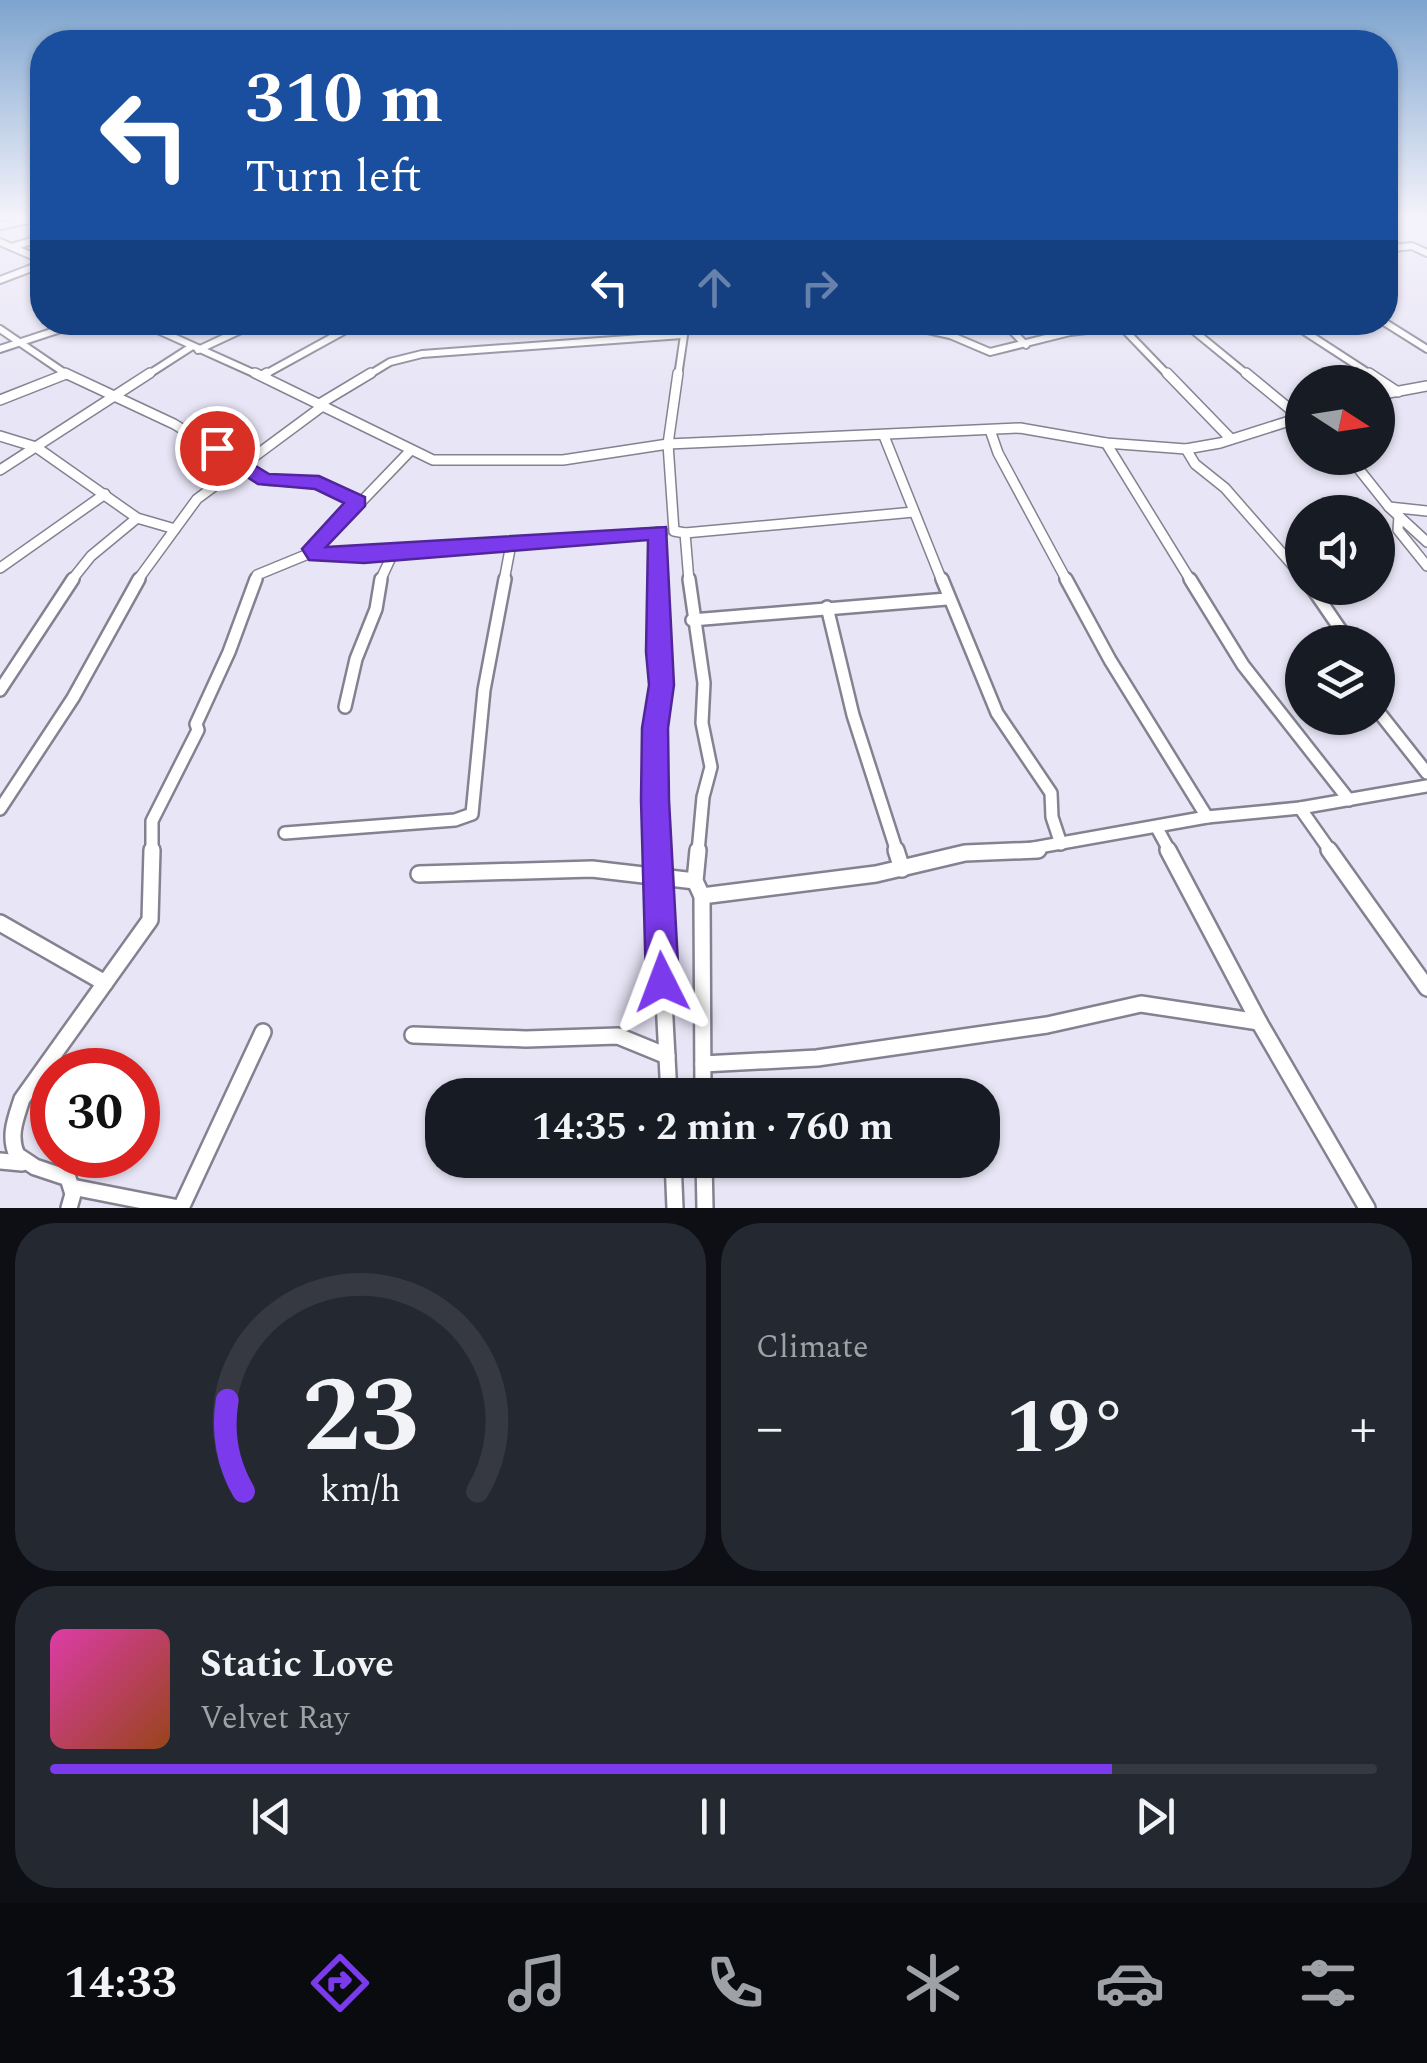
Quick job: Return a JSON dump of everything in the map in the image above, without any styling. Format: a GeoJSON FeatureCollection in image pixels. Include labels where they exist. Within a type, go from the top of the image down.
{"type":"FeatureCollection","features":[{"type":"Feature","properties":{"kind":"street"},"geometry":{"type":"LineString","coordinates":[[0,329],[66,374],[174,424],[274,482],[319,483],[358,502]]}},
{"type":"Feature","properties":{"kind":"street"},"geometry":{"type":"LineString","coordinates":[[1398,331],[1427,349]]}},
{"type":"Feature","properties":{"kind":"street"},"geometry":{"type":"LineString","coordinates":[[0,349],[47,335]]}},
{"type":"Feature","properties":{"kind":"street"},"geometry":{"type":"LineString","coordinates":[[166,335],[322,404],[434,460],[506,464],[563,460],[668,444],[1020,428],[1106,444],[1186,448],[1285,423]]}},
{"type":"Feature","properties":{"kind":"street"},"geometry":{"type":"LineString","coordinates":[[0,470],[110,397],[228,335]]}},
{"type":"Feature","properties":{"kind":"street"},"geometry":{"type":"LineString","coordinates":[[262,376],[336,335]]}},
{"type":"Feature","properties":{"kind":"street"},"geometry":{"type":"LineString","coordinates":[[0,809],[74,698],[139,578],[196,499],[239,465],[322,404],[390,362],[422,354],[613,335]]}},
{"type":"Feature","properties":{"kind":"street"},"geometry":{"type":"LineString","coordinates":[[683,335],[668,444],[704,683],[702,723],[712,768],[703,797],[695,881],[702,896],[703,1078]]}},
{"type":"Feature","properties":{"kind":"street"},"geometry":{"type":"LineString","coordinates":[[951,335],[990,352],[1060,335]]}},
{"type":"Feature","properties":{"kind":"street"},"geometry":{"type":"LineString","coordinates":[[1016,335],[1026,345]]}},
{"type":"Feature","properties":{"kind":"street"},"geometry":{"type":"LineString","coordinates":[[1130,335],[1232,439]]}},
{"type":"Feature","properties":{"kind":"street"},"geometry":{"type":"LineString","coordinates":[[1199,335],[1285,404]]}},
{"type":"Feature","properties":{"kind":"street"},"geometry":{"type":"LineString","coordinates":[[1310,335],[1398,392]]}},
{"type":"Feature","properties":{"kind":"street"},"geometry":{"type":"LineString","coordinates":[[0,400],[66,374]]}},
{"type":"Feature","properties":{"kind":"street"},"geometry":{"type":"LineString","coordinates":[[1395,392],[1427,386]]}},
{"type":"Feature","properties":{"kind":"street"},"geometry":{"type":"LineString","coordinates":[[990,430],[998,453],[1110,660],[1207,817]]}},
{"type":"Feature","properties":{"kind":"street"},"geometry":{"type":"LineString","coordinates":[[0,436],[36,447],[137,518],[174,528]]}},
{"type":"Feature","properties":{"kind":"street"},"geometry":{"type":"LineString","coordinates":[[884,436],[938,564],[947,599],[986,679],[997,712],[1051,794],[1052,817],[1061,844]]}},
{"type":"Feature","properties":{"kind":"street"},"geometry":{"type":"LineString","coordinates":[[1106,444],[1243,665],[1349,800]]}},
{"type":"Feature","properties":{"kind":"street"},"geometry":{"type":"LineString","coordinates":[[1186,448],[1195,464],[1225,488],[1285,557]]}},
{"type":"Feature","properties":{"kind":"street"},"geometry":{"type":"LineString","coordinates":[[23,1164],[7,1142],[6,1128],[150,920],[154,904],[152,821],[198,730],[196,724],[230,652],[257,575],[313,552],[411,450]]}},
{"type":"Feature","properties":{"kind":"street"},"geometry":{"type":"LineString","coordinates":[[1364,475],[1379,495]]}},
{"type":"Feature","properties":{"kind":"street"},"geometry":{"type":"LineString","coordinates":[[0,568],[5,559],[105,494]]}},
{"type":"Feature","properties":{"kind":"street"},"geometry":{"type":"LineString","coordinates":[[1395,508],[1427,511]]}},
{"type":"Feature","properties":{"kind":"street"},"geometry":{"type":"LineString","coordinates":[[313,552],[324,556],[393,553],[914,512]]}},
{"type":"Feature","properties":{"kind":"street"},"geometry":{"type":"LineString","coordinates":[[1395,512],[1427,542]]}},
{"type":"Feature","properties":{"kind":"street"},"geometry":{"type":"LineString","coordinates":[[1399,516],[1398,530],[1427,566]]}},
{"type":"Feature","properties":{"kind":"street"},"geometry":{"type":"LineString","coordinates":[[0,690],[84,565],[137,518]]}},
{"type":"Feature","properties":{"kind":"street"},"geometry":{"type":"LineString","coordinates":[[658,532],[661,685],[655,728],[656,871],[668,1078]]}},
{"type":"Feature","properties":{"kind":"street"},"geometry":{"type":"LineString","coordinates":[[285,832],[454,820],[472,814],[484,690],[512,544]]}},
{"type":"Feature","properties":{"kind":"street"},"geometry":{"type":"LineString","coordinates":[[345,707],[356,659],[376,610],[378,585],[393,553]]}},
{"type":"Feature","properties":{"kind":"street"},"geometry":{"type":"LineString","coordinates":[[692,620],[947,599]]}},
{"type":"Feature","properties":{"kind":"street"},"geometry":{"type":"LineString","coordinates":[[827,607],[854,715],[902,869]]}},
{"type":"Feature","properties":{"kind":"street"},"geometry":{"type":"LineString","coordinates":[[1395,733],[1427,773]]}},
{"type":"Feature","properties":{"kind":"street"},"geometry":{"type":"LineString","coordinates":[[702,896],[902,869],[965,853],[1026,852],[1207,817],[1300,808],[1427,786]]}},
{"type":"Feature","properties":{"kind":"street"},"geometry":{"type":"LineString","coordinates":[[1300,808],[1427,988]]}},
{"type":"Feature","properties":{"kind":"street"},"geometry":{"type":"LineString","coordinates":[[1157,828],[1259,1022],[1367,1208]]}},
{"type":"Feature","properties":{"kind":"street"},"geometry":{"type":"LineString","coordinates":[[419,874],[560,869],[656,871],[695,881]]}},
{"type":"Feature","properties":{"kind":"street"},"geometry":{"type":"LineString","coordinates":[[0,923],[104,983]]}},
{"type":"Feature","properties":{"kind":"street"},"geometry":{"type":"LineString","coordinates":[[703,1064],[818,1058],[1048,1025],[1141,1004],[1259,1022]]}},
{"type":"Feature","properties":{"kind":"street"},"geometry":{"type":"LineString","coordinates":[[72,1187],[180,1208],[263,1032]]}},
{"type":"Feature","properties":{"kind":"street"},"geometry":{"type":"LineString","coordinates":[[412,1036],[618,1036],[666,1056]]}},
{"type":"Feature","properties":{"kind":"street"},"geometry":{"type":"LineString","coordinates":[[0,1160],[68,1178],[72,1187],[69,1208]]}},
{"type":"Feature","properties":{"kind":"street"},"geometry":{"type":"LineString","coordinates":[[674,1178],[676,1208]]}},
{"type":"Feature","properties":{"kind":"street"},"geometry":{"type":"LineString","coordinates":[[704,1178],[705,1208]]}},
{"type":"Feature","properties":{"kind":"route"},"geometry":{"type":"LineString","coordinates":[[217,448],[264,480],[319,483],[358,502],[312,549],[316,555],[364,555],[658,532],[661,685],[655,728],[655,800],[662,982]]}}]}
